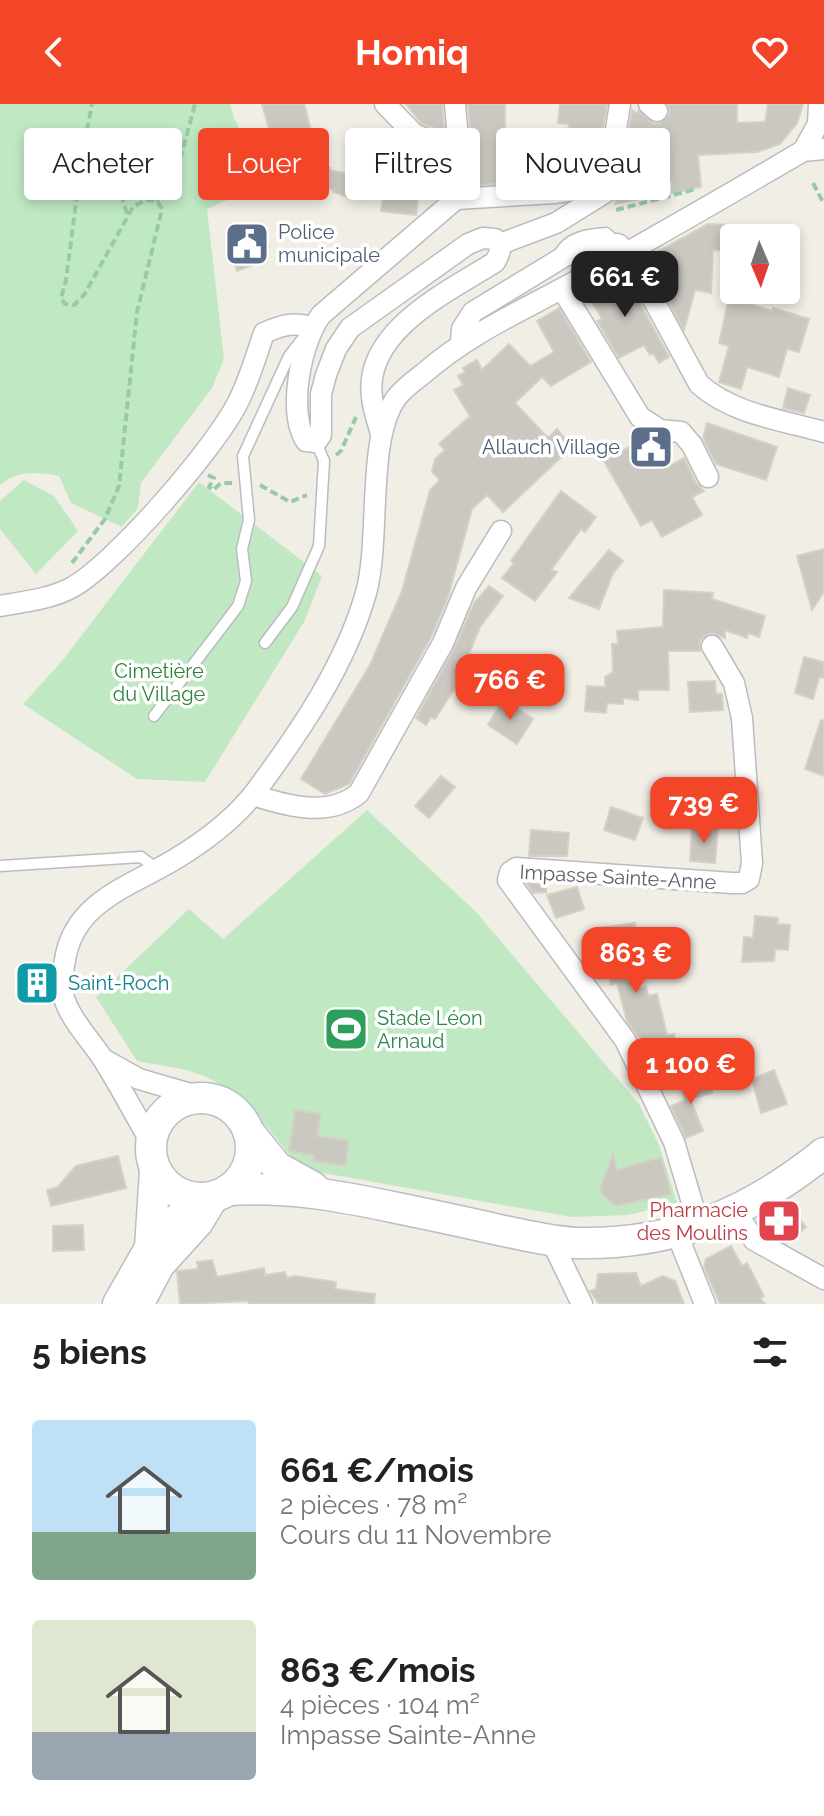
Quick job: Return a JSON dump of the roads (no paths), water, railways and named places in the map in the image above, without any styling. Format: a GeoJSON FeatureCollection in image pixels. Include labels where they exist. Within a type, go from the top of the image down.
{"type":"FeatureCollection","features":[{"type":"Feature","properties":{"kind":"main road"},"geometry":{"type":"LineString","coordinates":[[150,1248],[157,1124],[170,1109],[188,1100],[208,1099],[232,1110],[277,1167],[322,1192]]}},
{"type":"Feature","properties":{"kind":"main road"},"geometry":{"type":"LineString","coordinates":[[118,1304],[150,1248],[179,1218],[221,1194],[240,1179],[248,1165],[251,1148],[248,1131]]}},
{"type":"Feature","properties":{"kind":"main road"},"geometry":{"type":"LineString","coordinates":[[153,1157],[170,1188],[191,1198],[259,1188],[322,1192],[551,1240],[608,1242],[688,1230],[736,1212],[789,1181],[824,1153]]}},
{"type":"Feature","properties":{"kind":"street"},"geometry":{"type":"LineString","coordinates":[[385,104],[408,128]]}},
{"type":"Feature","properties":{"kind":"street"},"geometry":{"type":"LineString","coordinates":[[455,104],[457,128]]}},
{"type":"Feature","properties":{"kind":"street"},"geometry":{"type":"LineString","coordinates":[[616,128],[620,104]]}},
{"type":"Feature","properties":{"kind":"street"},"geometry":{"type":"LineString","coordinates":[[153,1157],[103,1059],[63,995],[65,958],[70,938],[83,918],[99,902],[196,845],[253,795],[326,687],[344,654],[366,593],[373,562],[381,434],[398,396],[461,343],[562,289],[623,248],[814,150],[819,104]]}},
{"type":"Feature","properties":{"kind":"street"},"geometry":{"type":"LineString","coordinates":[[320,452],[301,434],[297,390],[312,327],[321,315],[455,200]]}},
{"type":"Feature","properties":{"kind":"street"},"geometry":{"type":"LineString","coordinates":[[500,244],[556,223],[596,200]]}},
{"type":"Feature","properties":{"kind":"street"},"geometry":{"type":"LineString","coordinates":[[320,452],[321,394],[336,349],[350,328],[468,244],[495,239],[500,244],[501,252],[495,262],[422,306],[405,321],[383,351],[373,371],[371,396],[381,434]]}},
{"type":"Feature","properties":{"kind":"street"},"geometry":{"type":"LineString","coordinates":[[461,343],[462,329],[473,312],[557,261],[591,245],[623,248]]}},
{"type":"Feature","properties":{"kind":"street"},"geometry":{"type":"LineString","coordinates":[[623,248],[699,384],[715,399],[824,432]]}},
{"type":"Feature","properties":{"kind":"street"},"geometry":{"type":"LineString","coordinates":[[562,289],[640,417],[660,430],[681,432],[692,445],[708,477]]}},
{"type":"Feature","properties":{"kind":"street"},"geometry":{"type":"LineString","coordinates":[[0,606],[71,588],[107,561],[148,517],[229,418],[239,401],[264,333],[283,324],[312,327]]}},
{"type":"Feature","properties":{"kind":"street"},"geometry":{"type":"LineString","coordinates":[[253,795],[288,806],[310,808],[346,804],[359,793],[443,643],[466,588],[501,531]]}},
{"type":"Feature","properties":{"kind":"street","name":"Impasse Sainte-Anne"},"geometry":{"type":"LineString","coordinates":[[688,1230],[674,1142],[625,1040],[508,880],[510,872],[516,868],[732,883],[749,879],[752,863],[742,718],[734,683],[712,646]]}},
{"type":"Feature","properties":{"kind":"street"},"geometry":{"type":"LineString","coordinates":[[103,1059],[139,1079],[208,1099]]}},
{"type":"Feature","properties":{"kind":"street"},"geometry":{"type":"LineString","coordinates":[[144,1304],[163,1268],[202,1225],[221,1194]]}},
{"type":"Feature","properties":{"kind":"street"},"geometry":{"type":"LineString","coordinates":[[736,1212],[754,1240],[824,1279]]}},
{"type":"Feature","properties":{"kind":"street"},"geometry":{"type":"LineString","coordinates":[[688,1230],[705,1304]]}},
{"type":"Feature","properties":{"kind":"street"},"geometry":{"type":"LineString","coordinates":[[551,1240],[582,1304]]}},
{"type":"Feature","properties":{"kind":"lane"},"geometry":{"type":"LineString","coordinates":[[154,716],[238,606],[246,581],[242,549],[249,520],[243,456],[289,356],[312,327]]}},
{"type":"Feature","properties":{"kind":"lane"},"geometry":{"type":"LineString","coordinates":[[265,643],[292,607],[319,546],[322,498],[320,452]]}},
{"type":"Feature","properties":{"kind":"lane"},"geometry":{"type":"LineString","coordinates":[[0,866],[141,857],[157,869]]}},
{"type":"Feature","properties":{"kind":"place","name":"Police municipale"},"geometry":{"type":"Point","coordinates":[247,244]}},
{"type":"Feature","properties":{"kind":"place","name":"Allauch Village"},"geometry":{"type":"Point","coordinates":[651,447]}},
{"type":"Feature","properties":{"kind":"place","name":"Saint-Roch"},"geometry":{"type":"Point","coordinates":[37,983]}},
{"type":"Feature","properties":{"kind":"place","name":"Stade Léon Arnaud"},"geometry":{"type":"Point","coordinates":[346,1029]}},
{"type":"Feature","properties":{"kind":"place","name":"Pharmacie des Moulins"},"geometry":{"type":"Point","coordinates":[779,1221]}},
{"type":"Feature","properties":{"kind":"park label","name":"Cimetière du Village"},"geometry":{"type":"Point","coordinates":[159,682]}}]}
